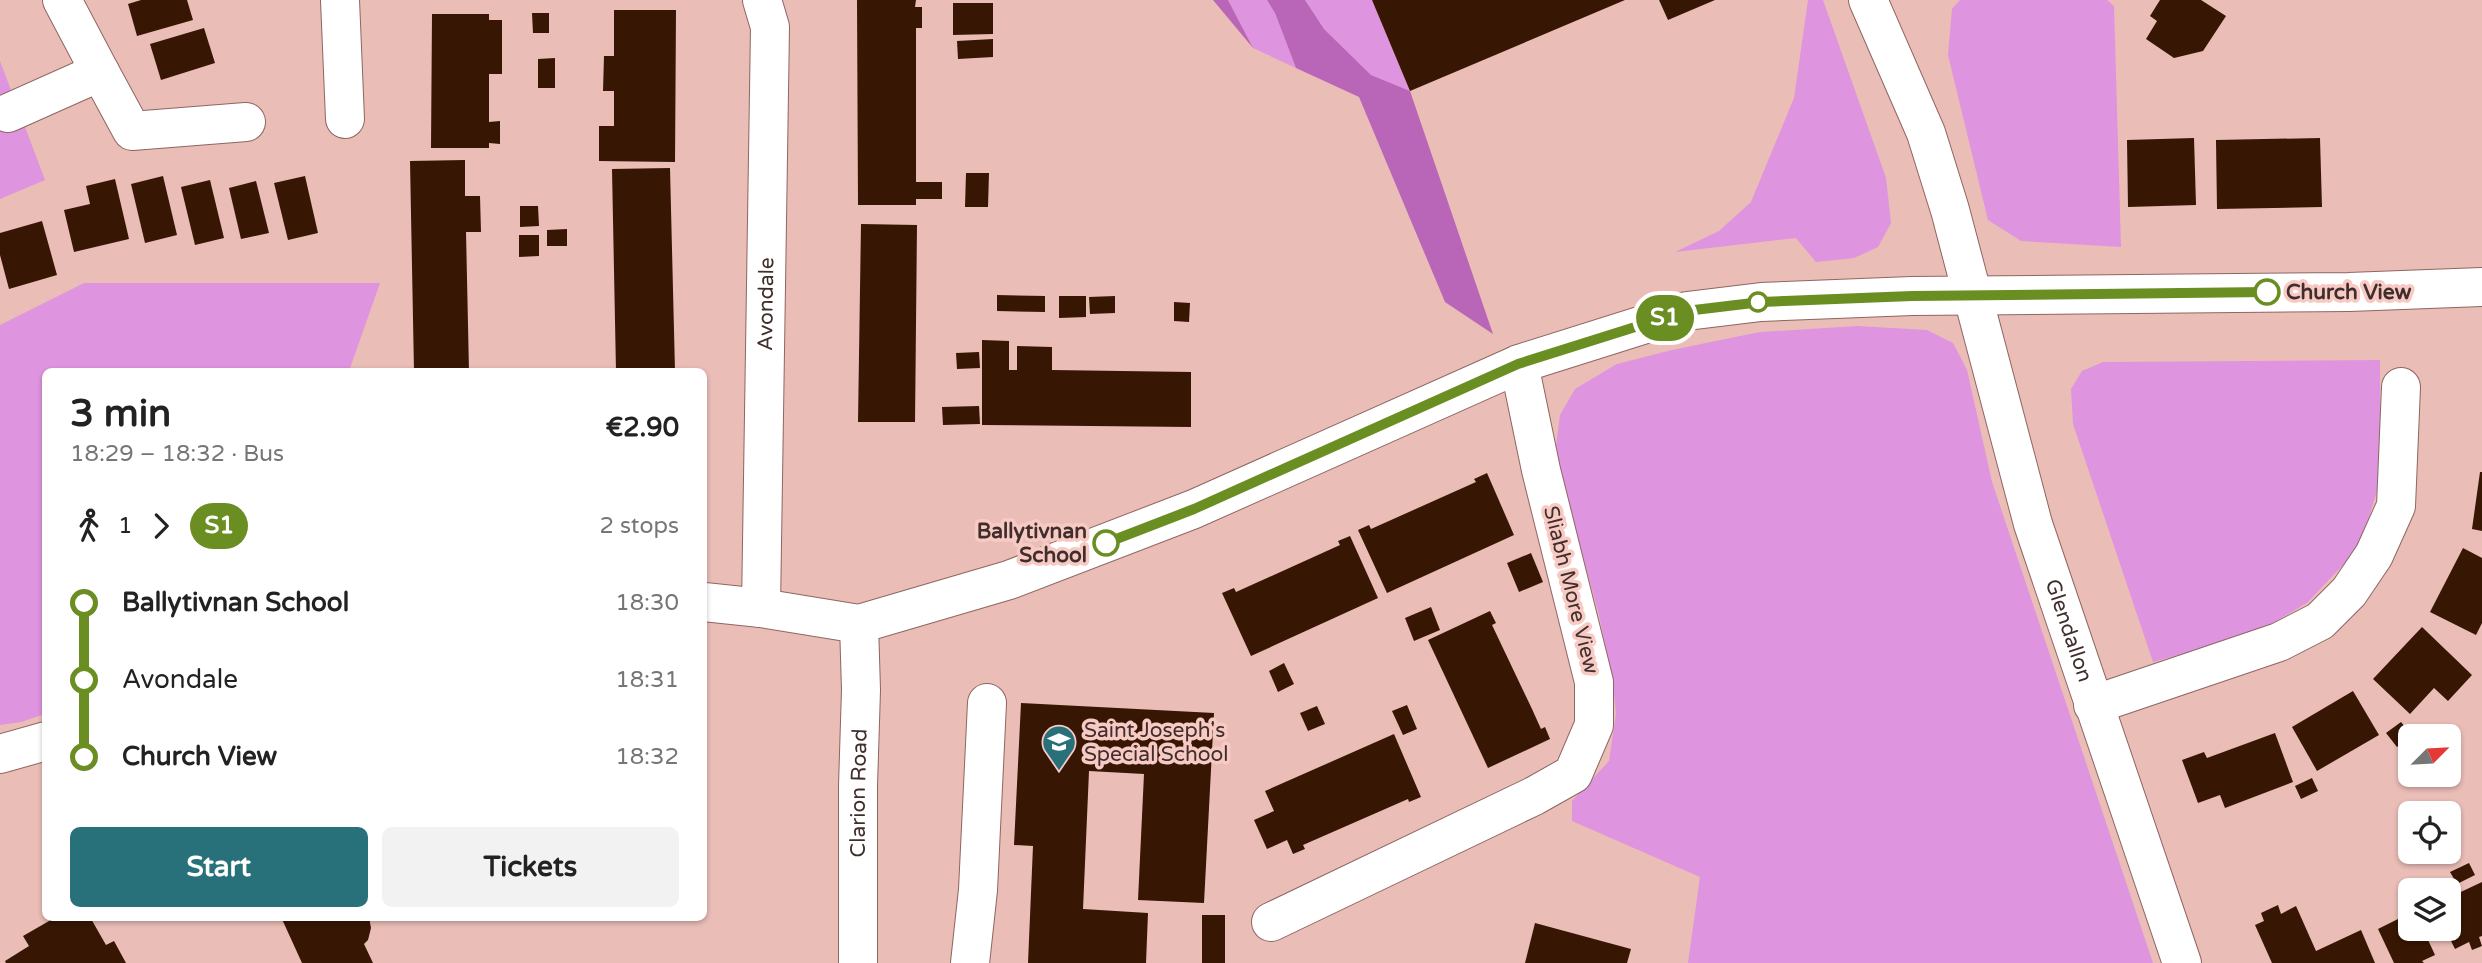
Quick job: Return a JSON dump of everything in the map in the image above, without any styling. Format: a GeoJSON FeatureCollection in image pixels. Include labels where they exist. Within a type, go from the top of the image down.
{"type":"FeatureCollection","features":[{"type":"Feature","properties":{"kind":"street"},"geometry":{"type":"LineString","coordinates":[[62,0],[132,131],[246,122]]}},
{"type":"Feature","properties":{"kind":"street"},"geometry":{"type":"LineString","coordinates":[[340,0],[345,119]]}},
{"type":"Feature","properties":{"kind":"street","name":"Avondale"},"geometry":{"type":"LineString","coordinates":[[761,608],[770,27],[762,0]]}},
{"type":"Feature","properties":{"kind":"street","name":"Glendallon"},"geometry":{"type":"LineString","coordinates":[[1868,0],[1926,133],[1951,210],[2033,524],[2182,963]]}},
{"type":"Feature","properties":{"kind":"street"},"geometry":{"type":"LineString","coordinates":[[8,113],[100,72]]}},
{"type":"Feature","properties":{"kind":"street"},"geometry":{"type":"LineString","coordinates":[[707,602],[859,624],[1009,579],[1194,509],[1518,364],[1686,311],[1761,302],[1972,295],[2348,292],[2482,287]]}},
{"type":"Feature","properties":{"kind":"street","name":"Sliabh More View"},"geometry":{"type":"LineString","coordinates":[[1271,922],[1534,796],[1573,774],[1594,726],[1594,682],[1541,470],[1518,364]]}},
{"type":"Feature","properties":{"kind":"street"},"geometry":{"type":"LineString","coordinates":[[2093,705],[2279,642],[2320,621],[2349,592],[2374,555],[2396,506],[2401,387]]}},
{"type":"Feature","properties":{"kind":"street","name":"Clarion Road"},"geometry":{"type":"LineString","coordinates":[[858,963],[861,690],[859,624]]}},
{"type":"Feature","properties":{"kind":"street"},"geometry":{"type":"LineString","coordinates":[[970,963],[978,890],[987,703]]}},
{"type":"Feature","properties":{"kind":"street"},"geometry":{"type":"LineString","coordinates":[[0,754],[42,742]]}},
{"type":"Feature","properties":{"kind":"shaded area"},"geometry":{"type":"Polygon","coordinates":[[[1213,0],[1228,0],[1253,48],[1213,0]]]}},
{"type":"Feature","properties":{"kind":"shaded area"},"geometry":{"type":"Polygon","coordinates":[[[1228,0],[1267,0],[1275,13],[1296,68],[1253,48],[1228,0]]]}},
{"type":"Feature","properties":{"kind":"shaded area"},"geometry":{"type":"Polygon","coordinates":[[[1267,0],[1305,0],[1324,29],[1371,75],[1410,91],[1493,334],[1445,302],[1359,97],[1296,68],[1275,13],[1267,0]]]}},
{"type":"Feature","properties":{"kind":"shaded area"},"geometry":{"type":"Polygon","coordinates":[[[1305,0],[1372,0],[1410,91],[1371,75],[1324,29],[1305,0]]]}},
{"type":"Feature","properties":{"kind":"shaded area"},"geometry":{"type":"Polygon","coordinates":[[[1808,0],[1823,0],[1886,178],[1891,223],[1878,247],[1854,258],[1816,262],[1796,238],[1675,252],[1719,231],[1751,202],[1794,98],[1808,0]]]}},
{"type":"Feature","properties":{"kind":"shaded area"},"geometry":{"type":"Polygon","coordinates":[[[1960,0],[2107,0],[2114,6],[2121,247],[2021,241],[1988,220],[1948,55],[1952,9],[1960,0]]]}},
{"type":"Feature","properties":{"kind":"shaded area"},"geometry":{"type":"Polygon","coordinates":[[[0,61],[45,180],[0,199],[0,61]]]}},
{"type":"Feature","properties":{"kind":"shaded area"},"geometry":{"type":"Polygon","coordinates":[[[84,283],[380,283],[350,368],[42,368],[42,715],[0,725],[0,325],[84,283]]]}},
{"type":"Feature","properties":{"kind":"shaded area"},"geometry":{"type":"Polygon","coordinates":[[[1857,326],[1927,330],[1953,343],[1967,370],[1992,482],[2153,963],[1688,963],[1700,877],[1572,821],[1572,801],[1609,761],[1616,714],[1613,684],[1599,615],[1555,454],[1560,415],[1575,389],[1617,364],[1760,332],[1857,326]]]}},
{"type":"Feature","properties":{"kind":"shaded area"},"geometry":{"type":"Polygon","coordinates":[[[2380,360],[2380,481],[2360,547],[2307,603],[2252,635],[2153,662],[2073,424],[2071,389],[2082,371],[2103,362],[2380,360]]]}},
{"type":"Feature","properties":{"kind":"building"},"geometry":{"type":"Polygon","coordinates":[[[141,0],[187,0],[193,20],[137,36],[128,4],[141,0]]]}},
{"type":"Feature","properties":{"kind":"building"},"geometry":{"type":"Polygon","coordinates":[[[857,0],[916,0],[915,7],[922,7],[922,28],[916,28],[916,182],[942,182],[942,199],[916,199],[916,205],[858,205],[857,0]]]}},
{"type":"Feature","properties":{"kind":"building"},"geometry":{"type":"Polygon","coordinates":[[[1372,0],[1625,0],[1410,91],[1372,0]]]}},
{"type":"Feature","properties":{"kind":"building"},"geometry":{"type":"Polygon","coordinates":[[[1659,0],[1715,0],[1668,20],[1659,0]]]}},
{"type":"Feature","properties":{"kind":"building"},"geometry":{"type":"Polygon","coordinates":[[[2160,0],[2201,0],[2226,16],[2203,51],[2174,58],[2146,39],[2157,21],[2150,16],[2160,0]]]}},
{"type":"Feature","properties":{"kind":"building"},"geometry":{"type":"Polygon","coordinates":[[[953,3],[993,3],[993,34],[953,35],[953,3]]]}},
{"type":"Feature","properties":{"kind":"building"},"geometry":{"type":"Polygon","coordinates":[[[614,10],[676,10],[675,162],[599,161],[599,126],[614,126],[614,91],[603,91],[604,56],[614,56],[614,10]]]}},
{"type":"Feature","properties":{"kind":"building"},"geometry":{"type":"Polygon","coordinates":[[[532,13],[549,13],[549,33],[533,33],[532,13]]]}},
{"type":"Feature","properties":{"kind":"building"},"geometry":{"type":"Polygon","coordinates":[[[432,14],[489,14],[489,20],[502,20],[502,74],[489,74],[489,122],[500,121],[500,144],[489,143],[489,148],[431,148],[432,14]]]}},
{"type":"Feature","properties":{"kind":"building"},"geometry":{"type":"Polygon","coordinates":[[[204,28],[215,63],[161,80],[150,44],[204,28]]]}},
{"type":"Feature","properties":{"kind":"building"},"geometry":{"type":"Polygon","coordinates":[[[993,39],[993,57],[958,59],[957,41],[993,39]]]}},
{"type":"Feature","properties":{"kind":"building"},"geometry":{"type":"Polygon","coordinates":[[[555,58],[555,88],[538,88],[538,59],[555,58]]]}},
{"type":"Feature","properties":{"kind":"building"},"geometry":{"type":"Polygon","coordinates":[[[2194,138],[2196,205],[2128,207],[2127,140],[2194,138]]]}},
{"type":"Feature","properties":{"kind":"building"},"geometry":{"type":"Polygon","coordinates":[[[2320,138],[2322,207],[2217,209],[2216,140],[2320,138]]]}},
{"type":"Feature","properties":{"kind":"building"},"geometry":{"type":"Polygon","coordinates":[[[465,160],[465,196],[480,196],[481,232],[466,232],[469,368],[414,368],[410,161],[465,160]]]}},
{"type":"Feature","properties":{"kind":"building"},"geometry":{"type":"Polygon","coordinates":[[[670,168],[675,368],[616,368],[612,169],[670,168]]]}},
{"type":"Feature","properties":{"kind":"building"},"geometry":{"type":"Polygon","coordinates":[[[966,173],[989,173],[988,207],[965,207],[966,173]]]}},
{"type":"Feature","properties":{"kind":"building"},"geometry":{"type":"Polygon","coordinates":[[[163,176],[177,235],[145,243],[131,184],[163,176]]]}},
{"type":"Feature","properties":{"kind":"building"},"geometry":{"type":"Polygon","coordinates":[[[305,176],[318,233],[288,240],[274,183],[305,176]]]}},
{"type":"Feature","properties":{"kind":"building"},"geometry":{"type":"Polygon","coordinates":[[[115,179],[129,239],[74,252],[64,210],[90,204],[86,186],[115,179]]]}},
{"type":"Feature","properties":{"kind":"building"},"geometry":{"type":"Polygon","coordinates":[[[210,180],[224,238],[195,245],[181,187],[210,180]]]}},
{"type":"Feature","properties":{"kind":"building"},"geometry":{"type":"Polygon","coordinates":[[[256,181],[269,233],[241,239],[229,188],[256,181]]]}},
{"type":"Feature","properties":{"kind":"building"},"geometry":{"type":"Polygon","coordinates":[[[520,206],[538,206],[539,226],[520,227],[520,206]]]}},
{"type":"Feature","properties":{"kind":"building"},"geometry":{"type":"Polygon","coordinates":[[[42,221],[57,275],[9,289],[0,255],[0,233],[42,221]]]}},
{"type":"Feature","properties":{"kind":"building"},"geometry":{"type":"Polygon","coordinates":[[[861,224],[917,225],[915,422],[858,422],[861,224]]]}},
{"type":"Feature","properties":{"kind":"building"},"geometry":{"type":"Polygon","coordinates":[[[567,229],[567,246],[547,246],[547,230],[567,229]]]}},
{"type":"Feature","properties":{"kind":"building"},"geometry":{"type":"Polygon","coordinates":[[[519,235],[539,235],[539,256],[519,257],[519,235]]]}},
{"type":"Feature","properties":{"kind":"building"},"geometry":{"type":"Polygon","coordinates":[[[997,295],[1045,296],[1045,312],[997,311],[997,295]]]}},
{"type":"Feature","properties":{"kind":"building"},"geometry":{"type":"Polygon","coordinates":[[[1059,296],[1086,296],[1086,317],[1059,318],[1059,296]]]}},
{"type":"Feature","properties":{"kind":"building"},"geometry":{"type":"Polygon","coordinates":[[[1115,296],[1115,313],[1090,314],[1089,297],[1115,296]]]}},
{"type":"Feature","properties":{"kind":"building"},"geometry":{"type":"Polygon","coordinates":[[[1174,302],[1190,303],[1189,322],[1174,321],[1174,302]]]}},
{"type":"Feature","properties":{"kind":"building"},"geometry":{"type":"Polygon","coordinates":[[[982,340],[1009,341],[1009,370],[1017,370],[1017,346],[1052,347],[1052,370],[1191,372],[1191,427],[982,425],[982,340]]]}},
{"type":"Feature","properties":{"kind":"building"},"geometry":{"type":"Polygon","coordinates":[[[979,352],[980,368],[957,369],[956,353],[979,352]]]}},
{"type":"Feature","properties":{"kind":"building"},"geometry":{"type":"Polygon","coordinates":[[[979,406],[980,424],[943,425],[942,407],[979,406]]]}},
{"type":"Feature","properties":{"kind":"building"},"geometry":{"type":"Polygon","coordinates":[[[2482,472],[2482,531],[2472,529],[2482,472]]]}},
{"type":"Feature","properties":{"kind":"building"},"geometry":{"type":"Polygon","coordinates":[[[1487,473],[1514,535],[1387,593],[1358,530],[1369,525],[1371,529],[1476,482],[1474,479],[1487,473]]]}},
{"type":"Feature","properties":{"kind":"building"},"geometry":{"type":"Polygon","coordinates":[[[1350,536],[1378,598],[1251,656],[1222,593],[1234,588],[1236,592],[1340,545],[1338,541],[1350,536]]]}},
{"type":"Feature","properties":{"kind":"building"},"geometry":{"type":"Polygon","coordinates":[[[2463,548],[2482,558],[2482,623],[2476,635],[2430,612],[2463,548]]]}},
{"type":"Feature","properties":{"kind":"building"},"geometry":{"type":"Polygon","coordinates":[[[1531,553],[1543,582],[1519,592],[1507,563],[1531,553]]]}},
{"type":"Feature","properties":{"kind":"building"},"geometry":{"type":"Polygon","coordinates":[[[1431,607],[1440,630],[1414,641],[1405,618],[1431,607]]]}},
{"type":"Feature","properties":{"kind":"building"},"geometry":{"type":"Polygon","coordinates":[[[1490,611],[1496,623],[1492,625],[1541,729],[1545,727],[1550,739],[1488,768],[1428,640],[1490,611]]]}},
{"type":"Feature","properties":{"kind":"building"},"geometry":{"type":"Polygon","coordinates":[[[2422,627],[2472,675],[2448,701],[2434,688],[2410,714],[2373,679],[2422,627]]]}},
{"type":"Feature","properties":{"kind":"building"},"geometry":{"type":"Polygon","coordinates":[[[1284,663],[1294,684],[1278,692],[1269,671],[1284,663]]]}},
{"type":"Feature","properties":{"kind":"building"},"geometry":{"type":"Polygon","coordinates":[[[2353,691],[2379,735],[2317,771],[2292,727],[2353,691]]]}},
{"type":"Feature","properties":{"kind":"building"},"geometry":{"type":"Polygon","coordinates":[[[1021,703],[1214,713],[1204,903],[1138,900],[1144,774],[1089,771],[1083,909],[1148,913],[1146,963],[1028,963],[1033,846],[1014,845],[1021,703]]]}},
{"type":"Feature","properties":{"kind":"building"},"geometry":{"type":"Polygon","coordinates":[[[1407,705],[1417,729],[1403,735],[1392,711],[1407,705]]]}},
{"type":"Feature","properties":{"kind":"building"},"geometry":{"type":"Polygon","coordinates":[[[1317,706],[1325,724],[1308,731],[1300,713],[1317,706]]]}},
{"type":"Feature","properties":{"kind":"building"},"geometry":{"type":"Polygon","coordinates":[[[2398,724],[2398,746],[2397,747],[2386,733],[2398,724]]]}},
{"type":"Feature","properties":{"kind":"building"},"geometry":{"type":"Polygon","coordinates":[[[2275,733],[2293,782],[2225,808],[2220,795],[2198,803],[2182,760],[2204,752],[2207,758],[2275,733]]]}},
{"type":"Feature","properties":{"kind":"building"},"geometry":{"type":"Polygon","coordinates":[[[1394,734],[1421,797],[1409,802],[1408,799],[1303,845],[1305,849],[1293,854],[1287,840],[1267,849],[1254,820],[1274,811],[1265,791],[1394,734]]]}},
{"type":"Feature","properties":{"kind":"building"},"geometry":{"type":"Polygon","coordinates":[[[2312,778],[2318,791],[2301,799],[2295,786],[2312,778]]]}},
{"type":"Feature","properties":{"kind":"building"},"geometry":{"type":"Polygon","coordinates":[[[2469,863],[2475,875],[2461,882],[2461,878],[2454,878],[2450,872],[2469,863]]]}},
{"type":"Feature","properties":{"kind":"building"},"geometry":{"type":"Polygon","coordinates":[[[2482,882],[2482,936],[2479,937],[2482,946],[2472,950],[2469,942],[2455,949],[2451,941],[2461,941],[2461,892],[2482,882]]]}},
{"type":"Feature","properties":{"kind":"building"},"geometry":{"type":"Polygon","coordinates":[[[2278,905],[2281,914],[2296,906],[2316,951],[2361,930],[2375,963],[2272,963],[2255,925],[2264,921],[2261,913],[2278,905]]]}},
{"type":"Feature","properties":{"kind":"building"},"geometry":{"type":"Polygon","coordinates":[[[1202,915],[1225,915],[1225,963],[1202,963],[1202,915]]]}},
{"type":"Feature","properties":{"kind":"building"},"geometry":{"type":"Polygon","coordinates":[[[2398,919],[2398,941],[2429,941],[2435,955],[2422,961],[2424,963],[2394,963],[2378,929],[2398,919]]]}},
{"type":"Feature","properties":{"kind":"building"},"geometry":{"type":"Polygon","coordinates":[[[49,921],[92,921],[106,945],[114,941],[126,963],[6,963],[5,961],[29,946],[23,936],[49,921]]]}},
{"type":"Feature","properties":{"kind":"building"},"geometry":{"type":"Polygon","coordinates":[[[283,921],[370,921],[371,928],[364,944],[373,963],[302,963],[283,921]]]}},
{"type":"Feature","properties":{"kind":"building"},"geometry":{"type":"Polygon","coordinates":[[[1535,923],[1631,949],[1627,963],[1525,963],[1535,923]]]}},
{"type":"Feature","properties":{"kind":"bus line","name":"S1"},"geometry":{"type":"LineString","coordinates":[[1106,543],[1194,509],[1518,364],[1686,311],[1761,302],[1912,296],[2267,292]]}},
{"type":"Feature","properties":{"kind":"place","name":"Church View"},"geometry":{"type":"Point","coordinates":[2267,292]}},
{"type":"Feature","properties":{"kind":"place","name":"Ballytivnan School"},"geometry":{"type":"Point","coordinates":[1106,543]}},
{"type":"Feature","properties":{"kind":"place","name":"Saint Joseph's Special School"},"geometry":{"type":"Point","coordinates":[1059,772]}}]}
